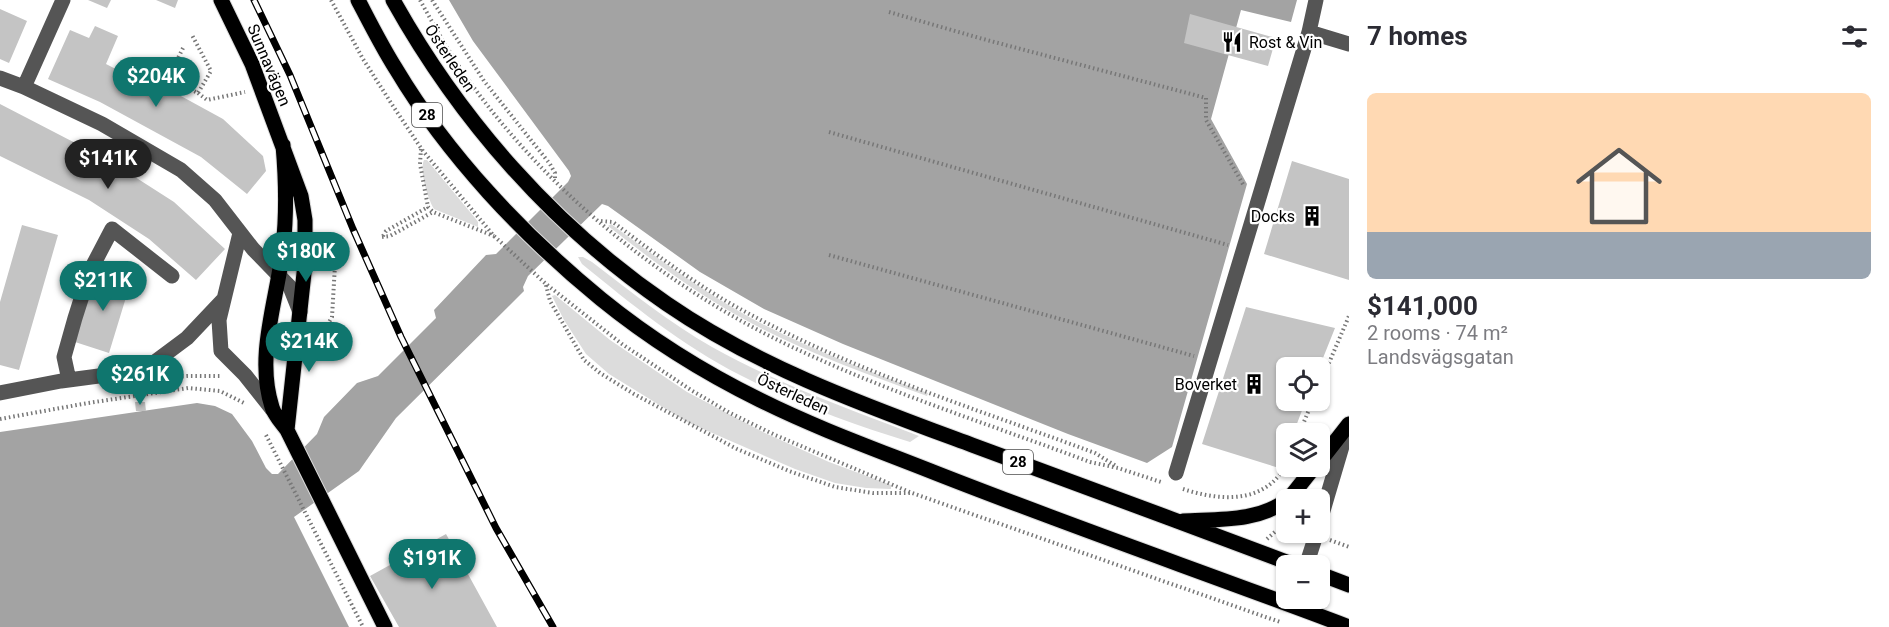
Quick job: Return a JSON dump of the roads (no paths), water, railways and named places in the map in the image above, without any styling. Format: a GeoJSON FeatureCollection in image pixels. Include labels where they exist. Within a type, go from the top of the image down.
{"type":"FeatureCollection","features":[{"type":"Feature","properties":{"kind":"main road","name":"Sunnavägen"},"geometry":{"type":"LineString","coordinates":[[221,0],[252,64],[283,145],[301,196],[305,220],[305,264],[287,430]]}},
{"type":"Feature","properties":{"kind":"main road","name":"Österleden"},"geometry":{"type":"LineString","coordinates":[[358,0],[397,71],[442,136],[513,218],[602,300],[654,337],[760,400],[841,435],[1015,504],[1276,596]]}},
{"type":"Feature","properties":{"kind":"main road","name":"Österleden"},"geometry":{"type":"LineString","coordinates":[[393,0],[418,45],[464,110],[502,157],[586,241],[620,270],[669,305],[776,366],[859,402],[1276,558]]}},
{"type":"Feature","properties":{"kind":"main road","name":"Sunnavägen"},"geometry":{"type":"LineString","coordinates":[[283,145],[285,215],[266,359],[272,409],[287,430]]}},
{"type":"Feature","properties":{"kind":"main road"},"geometry":{"type":"LineString","coordinates":[[1330,448],[1349,423]]}},
{"type":"Feature","properties":{"kind":"main road"},"geometry":{"type":"LineString","coordinates":[[287,430],[385,627]]}},
{"type":"Feature","properties":{"kind":"main road"},"geometry":{"type":"LineString","coordinates":[[1296,489],[1307,477]]}},
{"type":"Feature","properties":{"kind":"main road"},"geometry":{"type":"LineString","coordinates":[[1177,521],[1259,514],[1276,508]]}},
{"type":"Feature","properties":{"kind":"main road"},"geometry":{"type":"LineString","coordinates":[[1330,578],[1349,585]]}},
{"type":"Feature","properties":{"kind":"main road","name":"Österleden"},"geometry":{"type":"LineString","coordinates":[[1309,609],[1349,627]]}},
{"type":"Feature","properties":{"kind":"street"},"geometry":{"type":"LineString","coordinates":[[24,87],[63,0]]}},
{"type":"Feature","properties":{"kind":"street"},"geometry":{"type":"LineString","coordinates":[[1176,479],[1316,0]]}},
{"type":"Feature","properties":{"kind":"street"},"geometry":{"type":"LineString","coordinates":[[1308,32],[1349,44]]}},
{"type":"Feature","properties":{"kind":"street"},"geometry":{"type":"LineString","coordinates":[[0,78],[102,124],[181,170],[215,200],[253,249],[290,286],[300,312]]}},
{"type":"Feature","properties":{"kind":"street"},"geometry":{"type":"LineString","coordinates":[[69,380],[64,357],[72,328],[90,270],[112,229],[172,276]]}},
{"type":"Feature","properties":{"kind":"street"},"geometry":{"type":"LineString","coordinates":[[240,233],[219,320],[221,351],[245,375],[272,409]]}},
{"type":"Feature","properties":{"kind":"street"},"geometry":{"type":"LineString","coordinates":[[0,393],[69,380],[144,370],[187,338],[224,300]]}},
{"type":"Feature","properties":{"kind":"street"},"geometry":{"type":"LineString","coordinates":[[1329,489],[1349,423]]}},
{"type":"Feature","properties":{"kind":"railway"},"geometry":{"type":"LineString","coordinates":[[254,0],[290,75],[353,229],[401,337],[496,528],[553,627]]}},
{"type":"Feature","properties":{"kind":"place","name":"Rost & Vin"},"geometry":{"type":"Point","coordinates":[1232,42]}},
{"type":"Feature","properties":{"kind":"place","name":"Docks"},"geometry":{"type":"Point","coordinates":[1312,216]}},
{"type":"Feature","properties":{"kind":"place","name":"Boverket"},"geometry":{"type":"Point","coordinates":[1254,384]}}]}
